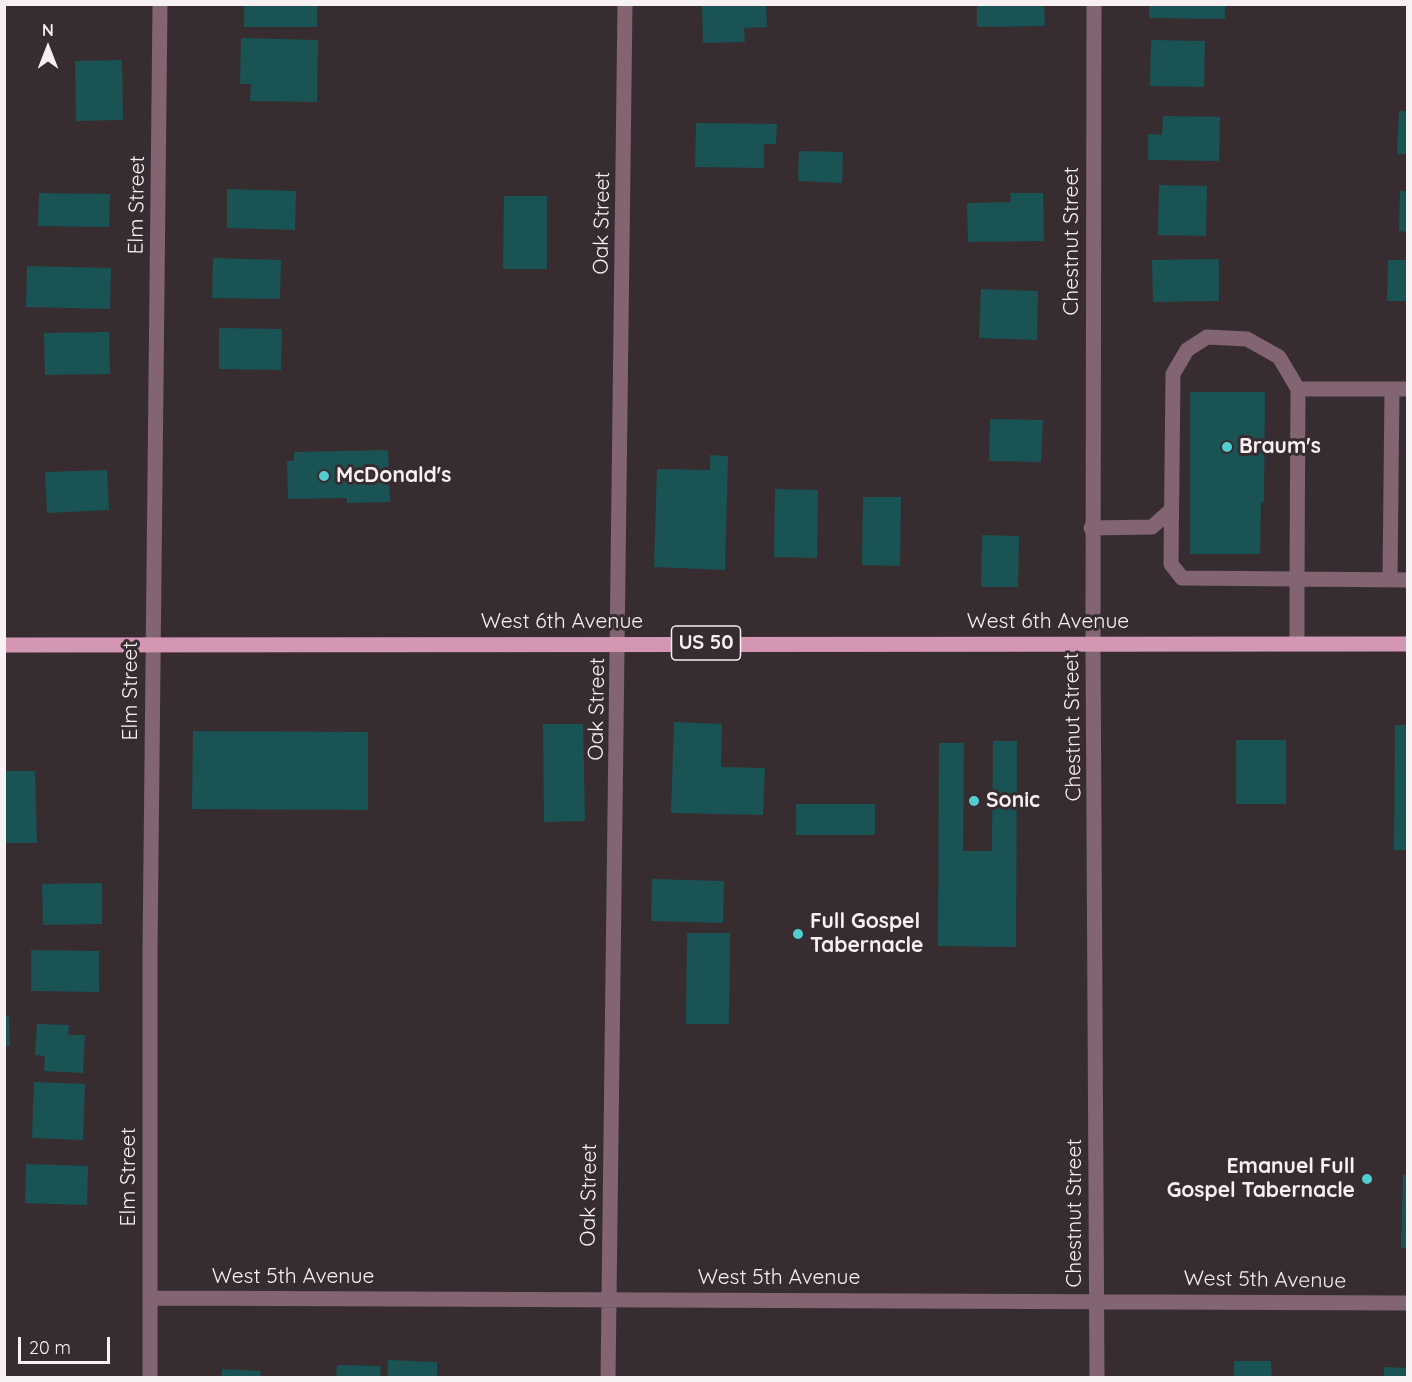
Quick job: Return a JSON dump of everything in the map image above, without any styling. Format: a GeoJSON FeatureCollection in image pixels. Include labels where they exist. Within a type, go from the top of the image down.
{"type":"FeatureCollection","features":[{"type":"Feature","properties":{"kind":"main road","name":"West 6th Avenue"},"geometry":{"type":"LineString","coordinates":[[4,645],[1407,644]]}},
{"type":"Feature","properties":{"kind":"street","name":"Elm Street"},"geometry":{"type":"LineString","coordinates":[[150,1377],[152,645],[160,4]]}},
{"type":"Feature","properties":{"kind":"street","name":"Oak Street"},"geometry":{"type":"LineString","coordinates":[[608,1377],[619,643],[625,4]]}},
{"type":"Feature","properties":{"kind":"street","name":"Chestnut Street"},"geometry":{"type":"LineString","coordinates":[[1094,4],[1091,528],[1097,1377]]}},
{"type":"Feature","properties":{"kind":"street"},"geometry":{"type":"LineString","coordinates":[[1297,643],[1297,579],[1298,389],[1279,357],[1247,339],[1207,337],[1187,350],[1173,375],[1172,564],[1182,578],[1297,579],[1390,580],[1407,580]]}},
{"type":"Feature","properties":{"kind":"street"},"geometry":{"type":"LineString","coordinates":[[1298,389],[1400,389],[1390,580]]}},
{"type":"Feature","properties":{"kind":"street"},"geometry":{"type":"LineString","coordinates":[[1091,528],[1152,527],[1172,510]]}},
{"type":"Feature","properties":{"kind":"street","name":"West 5th Avenue"},"geometry":{"type":"LineString","coordinates":[[150,1298],[1407,1303]]}},
{"type":"Feature","properties":{"kind":"building"},"geometry":{"type":"Polygon","coordinates":[[[244,4],[317,4],[317,27],[244,27],[244,4]]]}},
{"type":"Feature","properties":{"kind":"building"},"geometry":{"type":"Polygon","coordinates":[[[702,4],[766,4],[767,27],[744,28],[745,42],[703,43],[702,4]]]}},
{"type":"Feature","properties":{"kind":"building"},"geometry":{"type":"Polygon","coordinates":[[[977,4],[1044,4],[1045,26],[977,27],[977,4]]]}},
{"type":"Feature","properties":{"kind":"building"},"geometry":{"type":"Polygon","coordinates":[[[1149,4],[1225,4],[1225,19],[1149,18],[1149,4]]]}},
{"type":"Feature","properties":{"kind":"building"},"geometry":{"type":"Polygon","coordinates":[[[241,38],[318,40],[317,102],[250,101],[251,84],[240,84],[241,38]]]}},
{"type":"Feature","properties":{"kind":"building"},"geometry":{"type":"Polygon","coordinates":[[[1151,40],[1205,41],[1204,87],[1150,86],[1151,40]]]}},
{"type":"Feature","properties":{"kind":"building"},"geometry":{"type":"Polygon","coordinates":[[[122,60],[123,120],[76,121],[75,61],[122,60]]]}},
{"type":"Feature","properties":{"kind":"building"},"geometry":{"type":"Polygon","coordinates":[[[1399,111],[1408,111],[1408,154],[1397,154],[1399,111]]]}},
{"type":"Feature","properties":{"kind":"building"},"geometry":{"type":"Polygon","coordinates":[[[1163,116],[1220,117],[1219,161],[1148,160],[1148,134],[1162,135],[1163,116]]]}},
{"type":"Feature","properties":{"kind":"building"},"geometry":{"type":"Polygon","coordinates":[[[696,123],[777,124],[776,144],[764,144],[764,168],[695,167],[696,123]]]}},
{"type":"Feature","properties":{"kind":"building"},"geometry":{"type":"Polygon","coordinates":[[[799,151],[843,152],[842,183],[798,181],[799,151]]]}},
{"type":"Feature","properties":{"kind":"building"},"geometry":{"type":"Polygon","coordinates":[[[1159,185],[1207,186],[1206,236],[1158,235],[1159,185]]]}},
{"type":"Feature","properties":{"kind":"building"},"geometry":{"type":"Polygon","coordinates":[[[227,189],[296,191],[295,230],[227,228],[227,189]]]}},
{"type":"Feature","properties":{"kind":"building"},"geometry":{"type":"Polygon","coordinates":[[[1400,191],[1408,191],[1408,232],[1399,231],[1400,191]]]}},
{"type":"Feature","properties":{"kind":"building"},"geometry":{"type":"Polygon","coordinates":[[[39,193],[110,194],[109,227],[38,226],[39,193]]]}},
{"type":"Feature","properties":{"kind":"building"},"geometry":{"type":"Polygon","coordinates":[[[1010,193],[1043,193],[1044,241],[968,242],[967,203],[1011,202],[1010,193]]]}},
{"type":"Feature","properties":{"kind":"building"},"geometry":{"type":"Polygon","coordinates":[[[504,196],[547,196],[547,269],[503,269],[504,196]]]}},
{"type":"Feature","properties":{"kind":"building"},"geometry":{"type":"Polygon","coordinates":[[[213,258],[281,260],[280,299],[212,298],[213,258]]]}},
{"type":"Feature","properties":{"kind":"building"},"geometry":{"type":"Polygon","coordinates":[[[1219,259],[1219,301],[1153,302],[1152,260],[1219,259]]]}},
{"type":"Feature","properties":{"kind":"building"},"geometry":{"type":"Polygon","coordinates":[[[1388,260],[1408,260],[1408,301],[1387,301],[1388,260]]]}},
{"type":"Feature","properties":{"kind":"building"},"geometry":{"type":"Polygon","coordinates":[[[27,266],[111,268],[110,309],[26,307],[27,266]]]}},
{"type":"Feature","properties":{"kind":"building"},"geometry":{"type":"Polygon","coordinates":[[[981,289],[1038,291],[1037,340],[979,338],[981,289]]]}},
{"type":"Feature","properties":{"kind":"building"},"geometry":{"type":"Polygon","coordinates":[[[219,328],[282,329],[281,370],[219,369],[219,328]]]}},
{"type":"Feature","properties":{"kind":"building"},"geometry":{"type":"Polygon","coordinates":[[[109,332],[110,374],[45,375],[44,333],[109,332]]]}},
{"type":"Feature","properties":{"kind":"building","name":"Braum's"},"geometry":{"type":"Polygon","coordinates":[[[1190,392],[1265,392],[1264,502],[1261,502],[1260,554],[1190,554],[1190,392]]]}},
{"type":"Feature","properties":{"kind":"building"},"geometry":{"type":"Polygon","coordinates":[[[990,419],[1043,420],[1041,462],[989,461],[990,419]]]}},
{"type":"Feature","properties":{"kind":"building"},"geometry":{"type":"Polygon","coordinates":[[[388,450],[390,502],[347,503],[347,498],[288,499],[287,461],[294,461],[294,452],[388,450]]]}},
{"type":"Feature","properties":{"kind":"building"},"geometry":{"type":"Polygon","coordinates":[[[710,455],[728,456],[725,570],[654,567],[657,469],[710,470],[710,455]]]}},
{"type":"Feature","properties":{"kind":"building"},"geometry":{"type":"Polygon","coordinates":[[[107,470],[109,510],[47,513],[45,472],[107,470]]]}},
{"type":"Feature","properties":{"kind":"building"},"geometry":{"type":"Polygon","coordinates":[[[775,489],[818,490],[817,558],[774,557],[775,489]]]}},
{"type":"Feature","properties":{"kind":"building"},"geometry":{"type":"Polygon","coordinates":[[[863,497],[901,497],[900,566],[862,565],[863,497]]]}},
{"type":"Feature","properties":{"kind":"building"},"geometry":{"type":"Polygon","coordinates":[[[982,535],[1019,536],[1018,587],[981,587],[982,535]]]}},
{"type":"Feature","properties":{"kind":"building"},"geometry":{"type":"Polygon","coordinates":[[[674,722],[722,724],[721,767],[765,768],[763,815],[671,813],[674,722]]]}},
{"type":"Feature","properties":{"kind":"building"},"geometry":{"type":"Polygon","coordinates":[[[543,724],[583,724],[585,821],[544,822],[543,724]]]}},
{"type":"Feature","properties":{"kind":"building"},"geometry":{"type":"Polygon","coordinates":[[[1395,725],[1408,725],[1408,850],[1394,850],[1395,725]]]}},
{"type":"Feature","properties":{"kind":"building"},"geometry":{"type":"Polygon","coordinates":[[[193,731],[368,732],[368,810],[192,809],[193,731]]]}},
{"type":"Feature","properties":{"kind":"building"},"geometry":{"type":"Polygon","coordinates":[[[1236,740],[1286,740],[1286,804],[1236,804],[1236,740]]]}},
{"type":"Feature","properties":{"kind":"building"},"geometry":{"type":"Polygon","coordinates":[[[993,741],[1017,741],[1016,947],[938,946],[939,743],[964,743],[963,851],[992,851],[993,741]]]}},
{"type":"Feature","properties":{"kind":"building"},"geometry":{"type":"Polygon","coordinates":[[[4,771],[35,771],[37,843],[4,843],[4,771]]]}},
{"type":"Feature","properties":{"kind":"building"},"geometry":{"type":"Polygon","coordinates":[[[796,804],[875,804],[875,835],[796,835],[796,804]]]}},
{"type":"Feature","properties":{"kind":"building"},"geometry":{"type":"Polygon","coordinates":[[[652,879],[724,881],[723,923],[651,921],[652,879]]]}},
{"type":"Feature","properties":{"kind":"building"},"geometry":{"type":"Polygon","coordinates":[[[102,883],[102,924],[43,925],[42,884],[102,883]]]}},
{"type":"Feature","properties":{"kind":"building"},"geometry":{"type":"Polygon","coordinates":[[[687,933],[730,933],[729,1024],[686,1024],[687,933]]]}},
{"type":"Feature","properties":{"kind":"building"},"geometry":{"type":"Polygon","coordinates":[[[31,950],[99,951],[99,992],[31,991],[31,950]]]}},
{"type":"Feature","properties":{"kind":"building"},"geometry":{"type":"Polygon","coordinates":[[[4,1016],[9,1016],[10,1046],[4,1046],[4,1016]]]}},
{"type":"Feature","properties":{"kind":"building"},"geometry":{"type":"Polygon","coordinates":[[[37,1024],[69,1025],[68,1035],[85,1035],[83,1073],[44,1071],[45,1056],[35,1055],[37,1024]]]}},
{"type":"Feature","properties":{"kind":"building"},"geometry":{"type":"Polygon","coordinates":[[[34,1082],[85,1084],[83,1140],[32,1138],[34,1082]]]}},
{"type":"Feature","properties":{"kind":"building"},"geometry":{"type":"Polygon","coordinates":[[[26,1164],[88,1166],[87,1205],[25,1203],[26,1164]]]}},
{"type":"Feature","properties":{"kind":"building"},"geometry":{"type":"Polygon","coordinates":[[[1403,1175],[1408,1175],[1408,1248],[1401,1248],[1403,1175]]]}},
{"type":"Feature","properties":{"kind":"building"},"geometry":{"type":"Polygon","coordinates":[[[388,1360],[437,1362],[437,1378],[387,1378],[388,1360]]]}},
{"type":"Feature","properties":{"kind":"building"},"geometry":{"type":"Polygon","coordinates":[[[1234,1361],[1271,1361],[1272,1378],[1234,1378],[1234,1361]]]}},
{"type":"Feature","properties":{"kind":"building"},"geometry":{"type":"Polygon","coordinates":[[[337,1365],[381,1366],[380,1378],[336,1378],[337,1365]]]}},
{"type":"Feature","properties":{"kind":"building"},"geometry":{"type":"Polygon","coordinates":[[[1384,1367],[1408,1368],[1408,1378],[1384,1378],[1384,1367]]]}},
{"type":"Feature","properties":{"kind":"building"},"geometry":{"type":"Polygon","coordinates":[[[222,1369],[261,1371],[260,1378],[222,1378],[222,1369]]]}},
{"type":"Feature","properties":{"kind":"place","name":"Braum's"},"geometry":{"type":"Point","coordinates":[1227,447]}},
{"type":"Feature","properties":{"kind":"place","name":"McDonald's"},"geometry":{"type":"Point","coordinates":[324,476]}},
{"type":"Feature","properties":{"kind":"place","name":"Sonic"},"geometry":{"type":"Point","coordinates":[974,801]}},
{"type":"Feature","properties":{"kind":"place","name":"Full Gospel Tabernacle"},"geometry":{"type":"Point","coordinates":[798,934]}},
{"type":"Feature","properties":{"kind":"place","name":"Emanuel Full Gospel Tabernacle"},"geometry":{"type":"Point","coordinates":[1367,1179]}}]}
